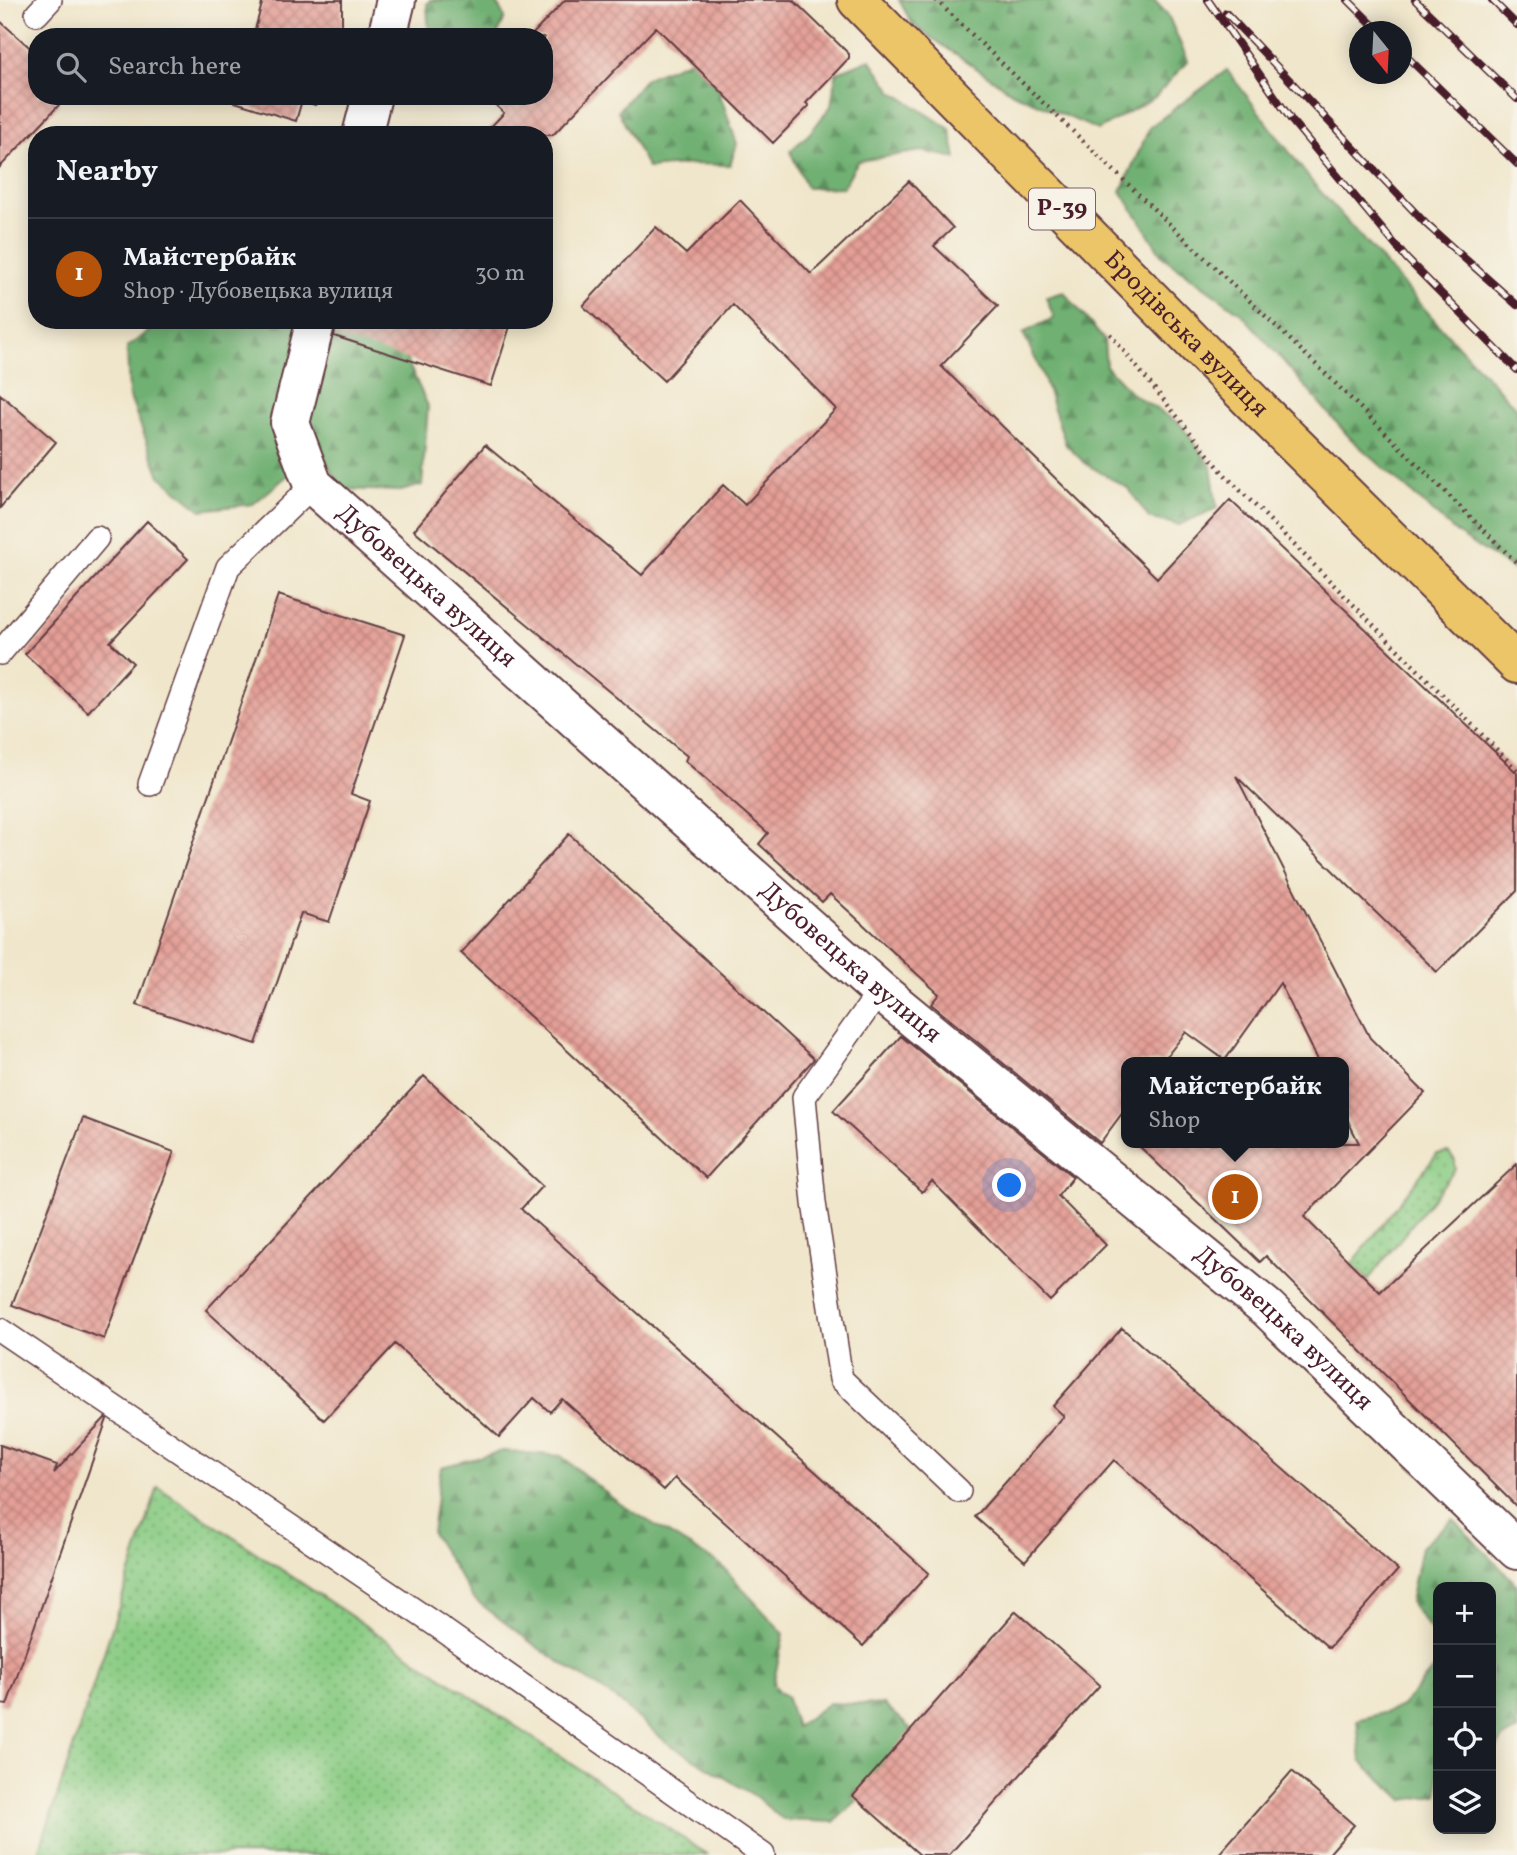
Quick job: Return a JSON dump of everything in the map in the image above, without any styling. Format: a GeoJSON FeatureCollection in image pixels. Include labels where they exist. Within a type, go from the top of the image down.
{"type":"FeatureCollection","features":[{"type":"Feature","properties":{"kind":"main road","name":"Бродівська вулиця"},"geometry":{"type":"LineString","coordinates":[[857,0],[1267,417],[1517,664]]}},
{"type":"Feature","properties":{"kind":"street"},"geometry":{"type":"LineString","coordinates":[[389,28],[396,0]]}},
{"type":"Feature","properties":{"kind":"street"},"geometry":{"type":"LineString","coordinates":[[364,126],[370,105]]}},
{"type":"Feature","properties":{"kind":"street","name":"Дубовецька вулиця"},"geometry":{"type":"LineString","coordinates":[[314,329],[290,423],[313,485],[880,991],[1267,1308],[1517,1550]]}},
{"type":"Feature","properties":{"kind":"lane"},"geometry":{"type":"LineString","coordinates":[[150,784],[228,567],[313,485]]}},
{"type":"Feature","properties":{"kind":"lane"},"geometry":{"type":"LineString","coordinates":[[0,653],[97,538]]}},
{"type":"Feature","properties":{"kind":"lane"},"geometry":{"type":"LineString","coordinates":[[880,991],[804,1097],[814,1203],[841,1379],[959,1491]]}},
{"type":"Feature","properties":{"kind":"lane"},"geometry":{"type":"LineString","coordinates":[[0,1330],[436,1625],[763,1855]]}},
{"type":"Feature","properties":{"kind":"path"},"geometry":{"type":"LineString","coordinates":[[936,0],[1329,377],[1517,563]]}},
{"type":"Feature","properties":{"kind":"path"},"geometry":{"type":"LineString","coordinates":[[1224,474],[1517,770]]}},
{"type":"Feature","properties":{"kind":"green space"},"geometry":{"type":"Polygon","coordinates":[[[430,0],[495,0],[505,18],[500,28],[428,28],[427,4],[430,0]]]}},
{"type":"Feature","properties":{"kind":"green space"},"geometry":{"type":"Polygon","coordinates":[[[899,0],[1154,0],[1168,15],[1188,61],[1155,97],[1098,130],[1013,93],[913,25],[899,0]]]}},
{"type":"Feature","properties":{"kind":"green space"},"geometry":{"type":"Polygon","coordinates":[[[693,59],[719,91],[737,144],[730,165],[694,164],[648,168],[618,111],[646,78],[693,59]]]}},
{"type":"Feature","properties":{"kind":"green space"},"geometry":{"type":"Polygon","coordinates":[[[870,59],[892,91],[950,129],[956,158],[922,151],[858,161],[843,187],[807,188],[790,151],[809,134],[831,106],[836,73],[870,59]]]}},
{"type":"Feature","properties":{"kind":"green space"},"geometry":{"type":"Polygon","coordinates":[[[1227,70],[1313,183],[1517,409],[1517,572],[1458,534],[1350,438],[1242,314],[1163,257],[1121,191],[1150,127],[1227,70]]]}},
{"type":"Feature","properties":{"kind":"green space"},"geometry":{"type":"Polygon","coordinates":[[[1064,292],[1104,340],[1106,366],[1131,393],[1180,424],[1211,466],[1217,508],[1179,525],[1149,518],[1129,489],[1086,464],[1066,445],[1042,373],[1023,333],[1054,318],[1046,297],[1064,292]]]}},
{"type":"Feature","properties":{"kind":"green space"},"geometry":{"type":"Polygon","coordinates":[[[152,329],[388,329],[403,352],[428,406],[422,485],[401,491],[341,489],[320,449],[253,504],[201,510],[160,476],[129,395],[127,347],[152,329]]]}},
{"type":"Feature","properties":{"kind":"green space"},"geometry":{"type":"Polygon","coordinates":[[[1448,1152],[1455,1160],[1455,1170],[1368,1280],[1352,1264],[1437,1154],[1448,1152]]]}},
{"type":"Feature","properties":{"kind":"green space"},"geometry":{"type":"Polygon","coordinates":[[[503,1451],[561,1456],[617,1502],[721,1565],[784,1634],[773,1685],[778,1692],[786,1696],[796,1727],[829,1703],[884,1705],[911,1729],[890,1770],[834,1822],[783,1820],[755,1796],[666,1742],[616,1699],[534,1645],[473,1598],[432,1533],[441,1467],[503,1451]]]}},
{"type":"Feature","properties":{"kind":"green space"},"geometry":{"type":"Polygon","coordinates":[[[158,1487],[708,1855],[38,1855],[158,1487]]]}},
{"type":"Feature","properties":{"kind":"green space"},"geometry":{"type":"Polygon","coordinates":[[[1453,1519],[1517,1585],[1517,1731],[1503,1738],[1496,1750],[1496,1582],[1433,1582],[1433,1633],[1410,1602],[1421,1547],[1453,1519]]]}},
{"type":"Feature","properties":{"kind":"green space"},"geometry":{"type":"Polygon","coordinates":[[[1433,1670],[1433,1796],[1404,1800],[1361,1761],[1357,1720],[1400,1708],[1433,1670]]]}},
{"type":"Feature","properties":{"kind":"building"},"geometry":{"type":"Polygon","coordinates":[[[263,0],[342,0],[342,28],[255,28],[263,0]]]}},
{"type":"Feature","properties":{"kind":"building"},"geometry":{"type":"Polygon","coordinates":[[[565,0],[793,0],[849,54],[849,58],[806,103],[809,106],[773,143],[656,27],[553,135],[553,126],[492,126],[504,113],[496,105],[553,105],[553,28],[539,28],[565,0]]]}},
{"type":"Feature","properties":{"kind":"building"},"geometry":{"type":"Polygon","coordinates":[[[0,21],[28,46],[28,105],[59,105],[39,126],[28,126],[28,138],[0,167],[0,21]]]}},
{"type":"Feature","properties":{"kind":"building"},"geometry":{"type":"Polygon","coordinates":[[[245,105],[301,105],[296,121],[245,105]]]}},
{"type":"Feature","properties":{"kind":"building"},"geometry":{"type":"Polygon","coordinates":[[[909,181],[953,228],[934,246],[998,306],[941,366],[1157,578],[1230,500],[1517,773],[1517,891],[1437,972],[1236,776],[1370,1038],[1425,1093],[1304,1217],[1380,1292],[1517,1164],[1517,1507],[1266,1256],[1260,1262],[1141,1148],[1349,1148],[1349,1143],[1359,1143],[1349,1123],[1349,1057],[1317,1057],[1280,983],[1227,1057],[1221,1057],[1186,1032],[1166,1057],[1121,1057],[1121,1115],[1100,1143],[931,1004],[939,994],[830,894],[822,902],[759,844],[768,833],[685,761],[687,756],[414,530],[485,445],[642,575],[723,485],[745,505],[836,409],[733,305],[664,381],[583,306],[656,227],[686,254],[740,200],[811,274],[909,181]]]}},
{"type":"Feature","properties":{"kind":"building"},"geometry":{"type":"Polygon","coordinates":[[[335,329],[509,329],[491,386],[334,336],[335,329]]]}},
{"type":"Feature","properties":{"kind":"building"},"geometry":{"type":"Polygon","coordinates":[[[0,394],[56,442],[0,508],[0,394]]]}},
{"type":"Feature","properties":{"kind":"building"},"geometry":{"type":"Polygon","coordinates":[[[147,521],[188,559],[110,642],[133,663],[88,712],[25,654],[147,521]]]}},
{"type":"Feature","properties":{"kind":"building"},"geometry":{"type":"Polygon","coordinates":[[[278,595],[405,635],[351,794],[370,801],[329,922],[301,913],[256,1044],[137,1005],[278,595]]]}},
{"type":"Feature","properties":{"kind":"building"},"geometry":{"type":"Polygon","coordinates":[[[569,834],[814,1059],[706,1178],[461,953],[569,834]]]}},
{"type":"Feature","properties":{"kind":"building"},"geometry":{"type":"Polygon","coordinates":[[[901,1036],[1073,1177],[1058,1196],[1106,1245],[1050,1301],[932,1181],[922,1192],[833,1111],[901,1036]]]}},
{"type":"Feature","properties":{"kind":"building"},"geometry":{"type":"Polygon","coordinates":[[[424,1076],[542,1186],[521,1209],[929,1573],[863,1646],[675,1478],[664,1490],[562,1399],[550,1412],[534,1398],[499,1437],[395,1344],[324,1420],[206,1310],[424,1076]]]}},
{"type":"Feature","properties":{"kind":"building"},"geometry":{"type":"Polygon","coordinates":[[[83,1118],[174,1152],[104,1339],[12,1305],[83,1118]]]}},
{"type":"Feature","properties":{"kind":"building"},"geometry":{"type":"Polygon","coordinates":[[[1122,1328],[1398,1570],[1329,1648],[1114,1460],[1025,1561],[975,1517],[1064,1416],[1053,1406],[1122,1328]]]}},
{"type":"Feature","properties":{"kind":"building"},"geometry":{"type":"Polygon","coordinates":[[[105,1418],[107,1419],[7,1705],[0,1704],[0,1445],[57,1465],[54,1473],[105,1418]]]}},
{"type":"Feature","properties":{"kind":"building"},"geometry":{"type":"Polygon","coordinates":[[[1016,1611],[1100,1685],[949,1855],[920,1855],[853,1796],[1016,1611]]]}},
{"type":"Feature","properties":{"kind":"building"},"geometry":{"type":"Polygon","coordinates":[[[1292,1771],[1354,1825],[1328,1855],[1218,1855],[1292,1771]]]}},
{"type":"Feature","properties":{"kind":"railway"},"geometry":{"type":"LineString","coordinates":[[1208,0],[1292,121],[1407,259],[1517,370]]}},
{"type":"Feature","properties":{"kind":"railway"},"geometry":{"type":"LineString","coordinates":[[1348,0],[1369,21]]}},
{"type":"Feature","properties":{"kind":"railway"},"geometry":{"type":"LineString","coordinates":[[1415,0],[1517,99]]}},
{"type":"Feature","properties":{"kind":"railway"},"geometry":{"type":"LineString","coordinates":[[1492,0],[1517,25]]}},
{"type":"Feature","properties":{"kind":"railway"},"geometry":{"type":"LineString","coordinates":[[1226,13],[1426,224],[1517,305]]}},
{"type":"Feature","properties":{"kind":"railway"},"geometry":{"type":"LineString","coordinates":[[1412,62],[1517,164]]}},
{"type":"Feature","properties":{"kind":"place","name":"Майстербайк"},"geometry":{"type":"Point","coordinates":[1235,1197]}}]}
